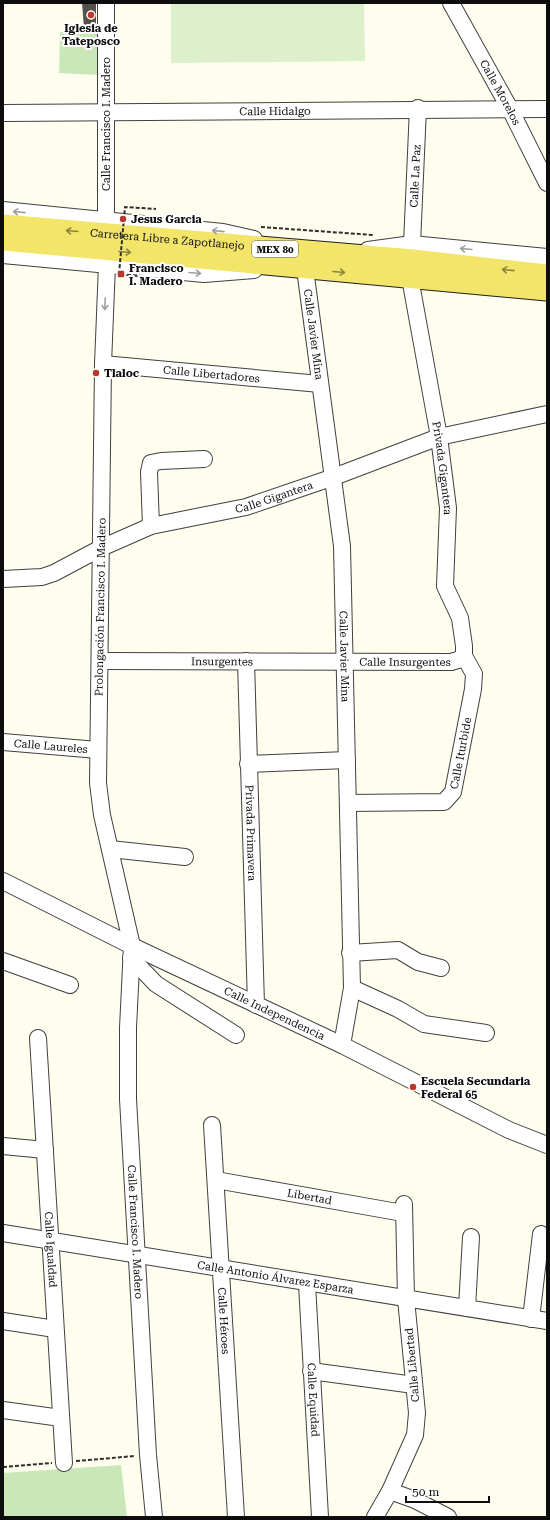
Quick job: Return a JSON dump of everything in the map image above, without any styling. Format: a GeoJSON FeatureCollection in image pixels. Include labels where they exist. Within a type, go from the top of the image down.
{"type":"FeatureCollection","features":[{"type":"Feature","properties":{"kind":"main road","name":"Carretera Libre a Zapotlanejo"},"geometry":{"type":"LineString","coordinates":[[3,225],[413,260],[547,274]]}},
{"type":"Feature","properties":{"kind":"main road","name":"Carretera Libre a Zapotlanejo"},"geometry":{"type":"LineString","coordinates":[[3,240],[547,290]]}},
{"type":"Feature","properties":{"kind":"street","name":"Calle Francisco I. Madero"},"geometry":{"type":"LineString","coordinates":[[106,3],[106,218]]}},
{"type":"Feature","properties":{"kind":"street","name":"Calle Morelos"},"geometry":{"type":"LineString","coordinates":[[451,3],[510,109],[547,183]]}},
{"type":"Feature","properties":{"kind":"street","name":"Calle Hidalgo"},"geometry":{"type":"LineString","coordinates":[[3,113],[418,108],[547,109]]}},
{"type":"Feature","properties":{"kind":"street","name":"Calle La Paz"},"geometry":{"type":"LineString","coordinates":[[412,244],[418,108]]}},
{"type":"Feature","properties":{"kind":"street"},"geometry":{"type":"LineString","coordinates":[[3,210],[106,218],[224,232],[330,254],[412,244],[547,257]]}},
{"type":"Feature","properties":{"kind":"street"},"geometry":{"type":"LineString","coordinates":[[3,255],[204,274],[297,268]]}},
{"type":"Feature","properties":{"kind":"street","name":"Prolongación Francisco I. Madero"},"geometry":{"type":"LineString","coordinates":[[107,265],[103,364],[98,783],[102,815],[132,952]]}},
{"type":"Feature","properties":{"kind":"street","name":"Calle Javier Mina"},"geometry":{"type":"LineString","coordinates":[[297,268],[320,384],[342,546],[350,953],[352,988],[342,1045]]}},
{"type":"Feature","properties":{"kind":"street","name":"Privada Gigantera"},"geometry":{"type":"LineString","coordinates":[[410,278],[439,437],[448,508],[444,578],[448,594],[460,618],[464,656]]}},
{"type":"Feature","properties":{"kind":"street","name":"Calle Libertadores"},"geometry":{"type":"LineString","coordinates":[[103,364],[320,384]]}},
{"type":"Feature","properties":{"kind":"street","name":"Calle Gigantera"},"geometry":{"type":"LineString","coordinates":[[3,579],[42,577],[54,573],[101,548],[151,526],[246,507],[332,478],[439,437],[547,414]]}},
{"type":"Feature","properties":{"kind":"street"},"geometry":{"type":"LineString","coordinates":[[151,526],[149,472],[151,463],[161,461],[204,460]]}},
{"type":"Feature","properties":{"kind":"street","name":"Calle Insurgentes"},"geometry":{"type":"LineString","coordinates":[[345,661],[451,662],[464,656]]}},
{"type":"Feature","properties":{"kind":"street","name":"Calle Iturbide"},"geometry":{"type":"LineString","coordinates":[[348,802],[444,802],[453,792],[473,689],[474,674],[464,656]]}},
{"type":"Feature","properties":{"kind":"street","name":"Insurgentes"},"geometry":{"type":"LineString","coordinates":[[100,661],[345,661]]}},
{"type":"Feature","properties":{"kind":"street","name":"Privada Primavera"},"geometry":{"type":"LineString","coordinates":[[246,661],[256,1005]]}},
{"type":"Feature","properties":{"kind":"street","name":"Calle Laureles"},"geometry":{"type":"LineString","coordinates":[[3,742],[98,750]]}},
{"type":"Feature","properties":{"kind":"street"},"geometry":{"type":"LineString","coordinates":[[248,764],[347,760]]}},
{"type":"Feature","properties":{"kind":"street"},"geometry":{"type":"LineString","coordinates":[[110,849],[185,857]]}},
{"type":"Feature","properties":{"kind":"street","name":"Calle Independencia"},"geometry":{"type":"LineString","coordinates":[[3,881],[132,952],[256,1005],[342,1045],[509,1130],[547,1145]]}},
{"type":"Feature","properties":{"kind":"street"},"geometry":{"type":"LineString","coordinates":[[350,953],[398,950],[418,962],[441,968]]}},
{"type":"Feature","properties":{"kind":"street","name":"Calle Francisco I. Madero"},"geometry":{"type":"LineString","coordinates":[[132,952],[128,1028],[128,1099],[148,1455],[154,1517]]}},
{"type":"Feature","properties":{"kind":"street"},"geometry":{"type":"LineString","coordinates":[[132,952],[156,984],[236,1035]]}},
{"type":"Feature","properties":{"kind":"street"},"geometry":{"type":"LineString","coordinates":[[3,961],[70,985]]}},
{"type":"Feature","properties":{"kind":"street"},"geometry":{"type":"LineString","coordinates":[[352,988],[398,1009],[424,1024],[486,1033]]}},
{"type":"Feature","properties":{"kind":"street","name":"Calle Igualdad"},"geometry":{"type":"LineString","coordinates":[[38,1038],[64,1462]]}},
{"type":"Feature","properties":{"kind":"street","name":"Calle Héroes"},"geometry":{"type":"LineString","coordinates":[[212,1125],[236,1517]]}},
{"type":"Feature","properties":{"kind":"street"},"geometry":{"type":"LineString","coordinates":[[3,1146],[45,1150]]}},
{"type":"Feature","properties":{"kind":"street","name":"Libertad"},"geometry":{"type":"LineString","coordinates":[[216,1180],[403,1209]]}},
{"type":"Feature","properties":{"kind":"street","name":"Calle Libertad"},"geometry":{"type":"LineString","coordinates":[[375,1517],[390,1491],[415,1435],[417,1413],[406,1299],[403,1209]]}},
{"type":"Feature","properties":{"kind":"street","name":"Calle Antonio Álvarez Esparza"},"geometry":{"type":"LineString","coordinates":[[3,1233],[307,1284],[547,1321]]}},
{"type":"Feature","properties":{"kind":"street"},"geometry":{"type":"LineString","coordinates":[[531,1319],[541,1234]]}},
{"type":"Feature","properties":{"kind":"street"},"geometry":{"type":"LineString","coordinates":[[467,1308],[470,1237]]}},
{"type":"Feature","properties":{"kind":"street","name":"Calle Equidad"},"geometry":{"type":"LineString","coordinates":[[307,1284],[320,1517]]}},
{"type":"Feature","properties":{"kind":"street"},"geometry":{"type":"LineString","coordinates":[[3,1321],[55,1329]]}},
{"type":"Feature","properties":{"kind":"street"},"geometry":{"type":"LineString","coordinates":[[311,1371],[414,1384]]}},
{"type":"Feature","properties":{"kind":"street"},"geometry":{"type":"LineString","coordinates":[[3,1410],[61,1418]]}},
{"type":"Feature","properties":{"kind":"street"},"geometry":{"type":"LineString","coordinates":[[390,1491],[415,1500],[448,1517]]}},
{"type":"Feature","properties":{"kind":"path"},"geometry":{"type":"LineString","coordinates":[[143,276],[119,274],[125,207],[156,209]]}},
{"type":"Feature","properties":{"kind":"path"},"geometry":{"type":"LineString","coordinates":[[106,218],[130,218]]}},
{"type":"Feature","properties":{"kind":"path"},"geometry":{"type":"LineString","coordinates":[[256,227],[373,235]]}},
{"type":"Feature","properties":{"kind":"path"},"geometry":{"type":"LineString","coordinates":[[3,1467],[148,1455]]}},
{"type":"Feature","properties":{"kind":"green space"},"geometry":{"type":"Polygon","coordinates":[[[171,3],[364,3],[365,61],[171,63],[171,3]]]}},
{"type":"Feature","properties":{"kind":"green space"},"geometry":{"type":"Polygon","coordinates":[[[60,32],[99,32],[100,75],[59,73],[60,32]]]}},
{"type":"Feature","properties":{"kind":"green space"},"geometry":{"type":"Polygon","coordinates":[[[121,1465],[127,1517],[3,1517],[3,1473],[121,1465]]]}},
{"type":"Feature","properties":{"kind":"building","name":"Iglesia de Tateposco"},"geometry":{"type":"Polygon","coordinates":[[[82,3],[96,3],[96,28],[84,28],[82,3]]]}},
{"type":"Feature","properties":{"kind":"place","name":"Iglesia de Tateposco"},"geometry":{"type":"Point","coordinates":[91,15]}},
{"type":"Feature","properties":{"kind":"place","name":"Jesus Garcia"},"geometry":{"type":"Point","coordinates":[123,219]}},
{"type":"Feature","properties":{"kind":"place","name":"Francisco I. Madero"},"geometry":{"type":"Point","coordinates":[121,274]}},
{"type":"Feature","properties":{"kind":"place","name":"Tlaloc"},"geometry":{"type":"Point","coordinates":[96,373]}},
{"type":"Feature","properties":{"kind":"place","name":"Escuela Secundaria Federal 65"},"geometry":{"type":"Point","coordinates":[413,1087]}}]}
